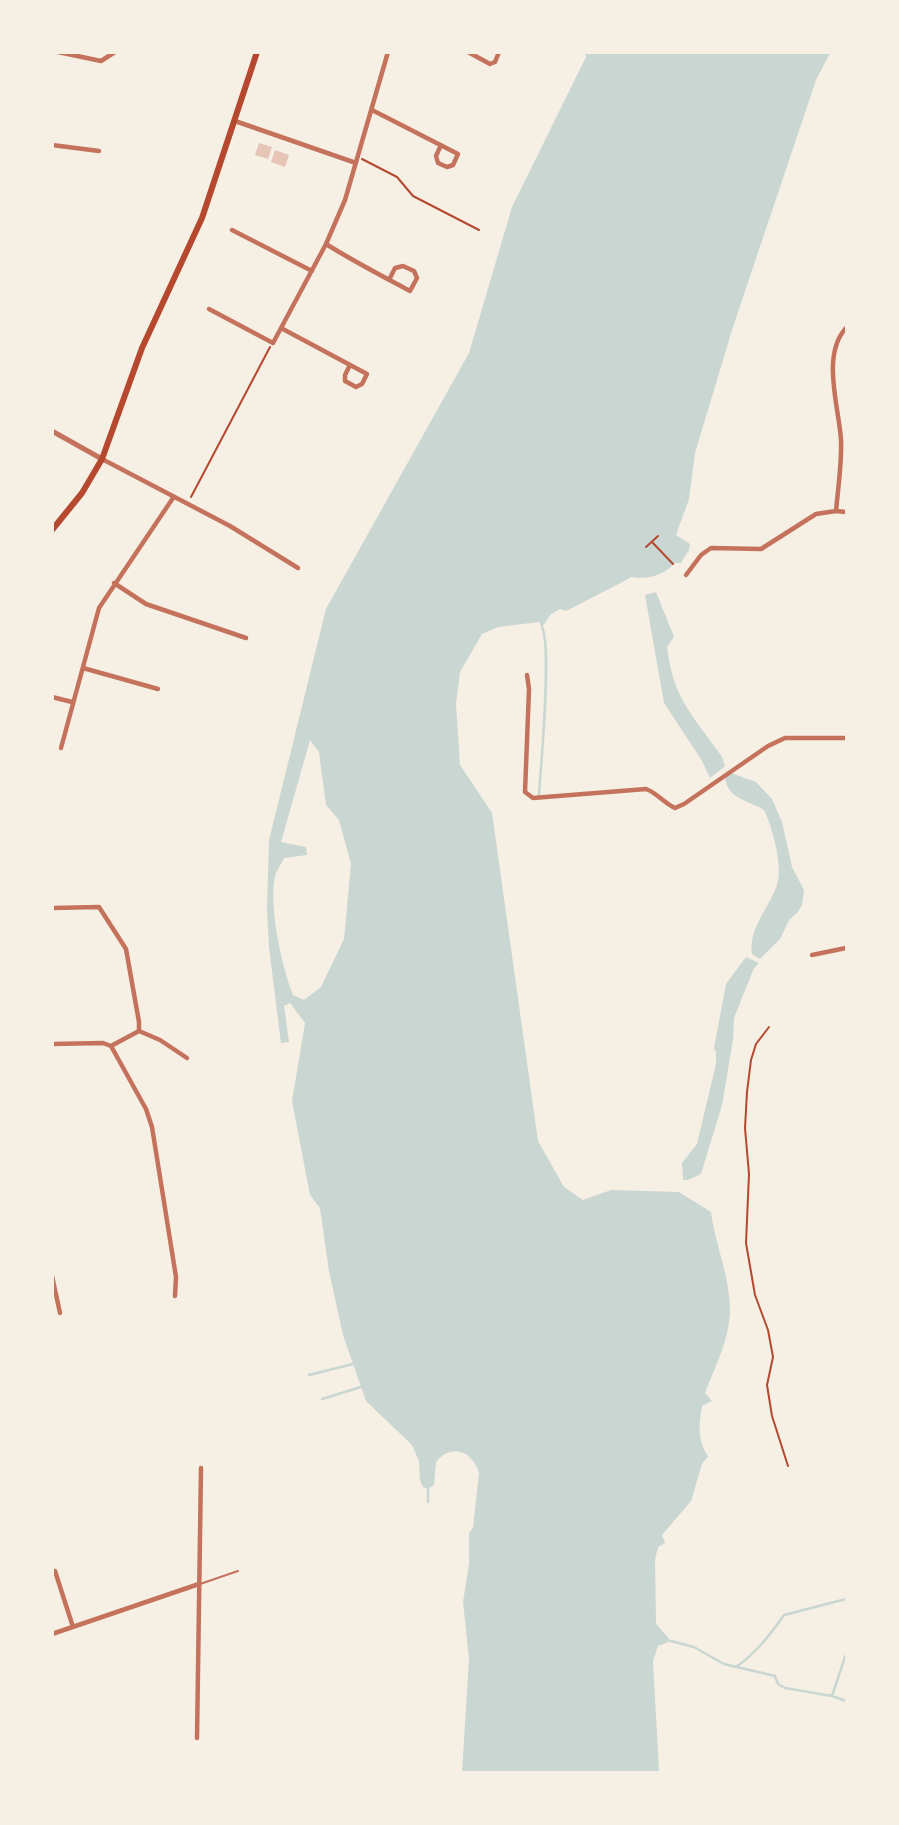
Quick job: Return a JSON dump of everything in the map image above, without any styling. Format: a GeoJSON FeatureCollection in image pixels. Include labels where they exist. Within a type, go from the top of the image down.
{"type":"FeatureCollection","features":[{"type":"Feature","properties":{"kind":"main road"},"geometry":{"type":"LineString","coordinates":[[52,530],[82,493],[102,459],[142,348],[202,218],[257,52]]}},
{"type":"Feature","properties":{"kind":"street"},"geometry":{"type":"LineString","coordinates":[[58,52],[102,61],[115,52]]}},
{"type":"Feature","properties":{"kind":"street"},"geometry":{"type":"LineString","coordinates":[[209,309],[273,343],[326,244],[345,200],[388,52]]}},
{"type":"Feature","properties":{"kind":"street"},"geometry":{"type":"LineString","coordinates":[[468,52],[490,64],[495,62],[499,52]]}},
{"type":"Feature","properties":{"kind":"street"},"geometry":{"type":"LineString","coordinates":[[372,110],[441,145],[458,154],[453,164],[447,167],[438,163],[436,156],[441,145]]}},
{"type":"Feature","properties":{"kind":"street"},"geometry":{"type":"LineString","coordinates":[[235,121],[357,160]]}},
{"type":"Feature","properties":{"kind":"street"},"geometry":{"type":"LineString","coordinates":[[52,145],[99,151]]}},
{"type":"Feature","properties":{"kind":"street"},"geometry":{"type":"LineString","coordinates":[[232,230],[312,271]]}},
{"type":"Feature","properties":{"kind":"street"},"geometry":{"type":"LineString","coordinates":[[326,244],[389,279],[410,290],[417,278],[414,271],[403,266],[396,268],[389,279]]}},
{"type":"Feature","properties":{"kind":"street"},"geometry":{"type":"LineString","coordinates":[[281,328],[367,374],[362,384],[355,387],[345,381],[350,365]]}},
{"type":"Feature","properties":{"kind":"street"},"geometry":{"type":"LineString","coordinates":[[836,511],[841,440],[833,391],[836,344],[846,328]]}},
{"type":"Feature","properties":{"kind":"street"},"geometry":{"type":"LineString","coordinates":[[52,430],[269,548],[298,568]]}},
{"type":"Feature","properties":{"kind":"street"},"geometry":{"type":"LineString","coordinates":[[61,748],[99,608],[173,498]]}},
{"type":"Feature","properties":{"kind":"street"},"geometry":{"type":"LineString","coordinates":[[686,575],[701,555],[711,548],[761,549],[816,514],[846,512]]}},
{"type":"Feature","properties":{"kind":"street"},"geometry":{"type":"LineString","coordinates":[[114,583],[146,604],[246,638]]}},
{"type":"Feature","properties":{"kind":"street"},"geometry":{"type":"LineString","coordinates":[[82,668],[158,689]]}},
{"type":"Feature","properties":{"kind":"street"},"geometry":{"type":"LineString","coordinates":[[527,674],[529,689],[525,792],[533,798],[646,789],[675,808],[768,746],[785,738],[846,738]]}},
{"type":"Feature","properties":{"kind":"street"},"geometry":{"type":"LineString","coordinates":[[52,697],[72,702]]}},
{"type":"Feature","properties":{"kind":"street"},"geometry":{"type":"LineString","coordinates":[[52,908],[99,907],[128,956],[139,1031]]}},
{"type":"Feature","properties":{"kind":"street"},"geometry":{"type":"LineString","coordinates":[[812,955],[846,948]]}},
{"type":"Feature","properties":{"kind":"street"},"geometry":{"type":"LineString","coordinates":[[111,1046],[139,1031]]}},
{"type":"Feature","properties":{"kind":"street"},"geometry":{"type":"LineString","coordinates":[[139,1031],[160,1040],[187,1058]]}},
{"type":"Feature","properties":{"kind":"street"},"geometry":{"type":"LineString","coordinates":[[52,1044],[103,1043],[111,1046],[146,1109],[152,1127],[176,1277],[175,1296]]}},
{"type":"Feature","properties":{"kind":"street"},"geometry":{"type":"LineString","coordinates":[[52,1276],[60,1313]]}},
{"type":"Feature","properties":{"kind":"street"},"geometry":{"type":"LineString","coordinates":[[197,1738],[201,1468]]}},
{"type":"Feature","properties":{"kind":"street"},"geometry":{"type":"LineString","coordinates":[[55,1571],[73,1627]]}},
{"type":"Feature","properties":{"kind":"street"},"geometry":{"type":"LineString","coordinates":[[52,1634],[199,1584]]}},
{"type":"Feature","properties":{"kind":"lane"},"geometry":{"type":"LineString","coordinates":[[199,1584],[238,1571]]}},
{"type":"Feature","properties":{"kind":"path"},"geometry":{"type":"LineString","coordinates":[[357,160],[397,177],[413,196],[479,230]]}},
{"type":"Feature","properties":{"kind":"path"},"geometry":{"type":"LineString","coordinates":[[188,503],[273,343]]}},
{"type":"Feature","properties":{"kind":"path"},"geometry":{"type":"LineString","coordinates":[[646,547],[658,536]]}},
{"type":"Feature","properties":{"kind":"path"},"geometry":{"type":"LineString","coordinates":[[652,542],[674,564]]}},
{"type":"Feature","properties":{"kind":"path"},"geometry":{"type":"LineString","coordinates":[[769,1027],[756,1044],[748,1082],[745,1128],[749,1174],[746,1243],[750,1270],[773,1357],[767,1385],[772,1416],[788,1466]]}},
{"type":"Feature","properties":{"kind":"shaded area"},"geometry":{"type":"Polygon","coordinates":[[[585,53],[830,53],[816,80],[732,330],[695,453],[689,499],[676,535],[690,544],[689,550],[681,563],[675,563],[655,576],[632,577],[566,611],[560,609],[551,614],[542,627],[539,622],[498,627],[482,634],[460,672],[456,704],[460,765],[492,813],[538,1141],[564,1187],[583,1200],[611,1190],[679,1192],[711,1212],[728,1285],[730,1309],[725,1341],[705,1393],[712,1401],[702,1406],[700,1438],[708,1456],[702,1464],[691,1501],[662,1535],[665,1543],[658,1547],[655,1560],[656,1624],[671,1641],[658,1646],[653,1661],[659,1772],[462,1772],[469,1659],[463,1602],[469,1564],[469,1533],[473,1528],[479,1473],[472,1459],[455,1451],[442,1456],[436,1462],[434,1485],[427,1489],[423,1487],[419,1461],[412,1445],[366,1401],[343,1335],[329,1271],[320,1208],[310,1195],[292,1101],[305,1023],[290,1003],[284,1006],[289,1042],[281,1043],[269,947],[269,840],[326,609],[469,353],[512,207],[586,57],[585,53]],[[310,740],[281,842],[306,847],[307,855],[284,858],[276,873],[273,900],[284,968],[293,995],[304,1000],[321,987],[344,939],[351,864],[339,820],[326,805],[319,752],[310,740]]]}},
{"type":"Feature","properties":{"kind":"shaded area"},"geometry":{"type":"Polygon","coordinates":[[[656,592],[674,637],[667,647],[674,681],[686,706],[722,757],[725,766],[710,778],[701,759],[664,703],[645,595],[656,592]]]}},
{"type":"Feature","properties":{"kind":"shaded area"},"geometry":{"type":"Polygon","coordinates":[[[731,773],[756,782],[772,799],[782,822],[792,867],[804,890],[802,905],[797,913],[789,920],[780,939],[760,959],[752,954],[752,944],[757,925],[778,881],[777,855],[764,810],[734,795],[725,778],[731,773]]]}},
{"type":"Feature","properties":{"kind":"shaded area"},"geometry":{"type":"Polygon","coordinates":[[[746,957],[759,963],[754,968],[734,1018],[722,1105],[701,1174],[683,1180],[682,1163],[697,1144],[716,1064],[714,1048],[726,984],[746,957]]]}},
{"type":"Feature","properties":{"kind":"building"},"geometry":{"type":"Polygon","coordinates":[[[259,143],[272,147],[268,159],[255,155],[259,143]]]}},
{"type":"Feature","properties":{"kind":"building"},"geometry":{"type":"Polygon","coordinates":[[[275,150],[289,155],[285,167],[271,162],[275,150]]]}},
{"type":"Feature","properties":{"kind":"waterway"},"geometry":{"type":"LineString","coordinates":[[539,794],[546,681],[545,639],[542,627]]}},
{"type":"Feature","properties":{"kind":"waterway"},"geometry":{"type":"LineString","coordinates":[[309,1375],[353,1364]]}},
{"type":"Feature","properties":{"kind":"waterway"},"geometry":{"type":"LineString","coordinates":[[322,1399],[361,1387]]}},
{"type":"Feature","properties":{"kind":"waterway"},"geometry":{"type":"LineString","coordinates":[[428,1489],[428,1502]]}},
{"type":"Feature","properties":{"kind":"waterway"},"geometry":{"type":"LineString","coordinates":[[736,1667],[750,1656],[784,1615],[846,1599]]}},
{"type":"Feature","properties":{"kind":"waterway"},"geometry":{"type":"LineString","coordinates":[[671,1641],[694,1647],[724,1664],[775,1676],[778,1684],[785,1688],[846,1701]]}},
{"type":"Feature","properties":{"kind":"waterway"},"geometry":{"type":"LineString","coordinates":[[832,1696],[846,1654]]}}]}
